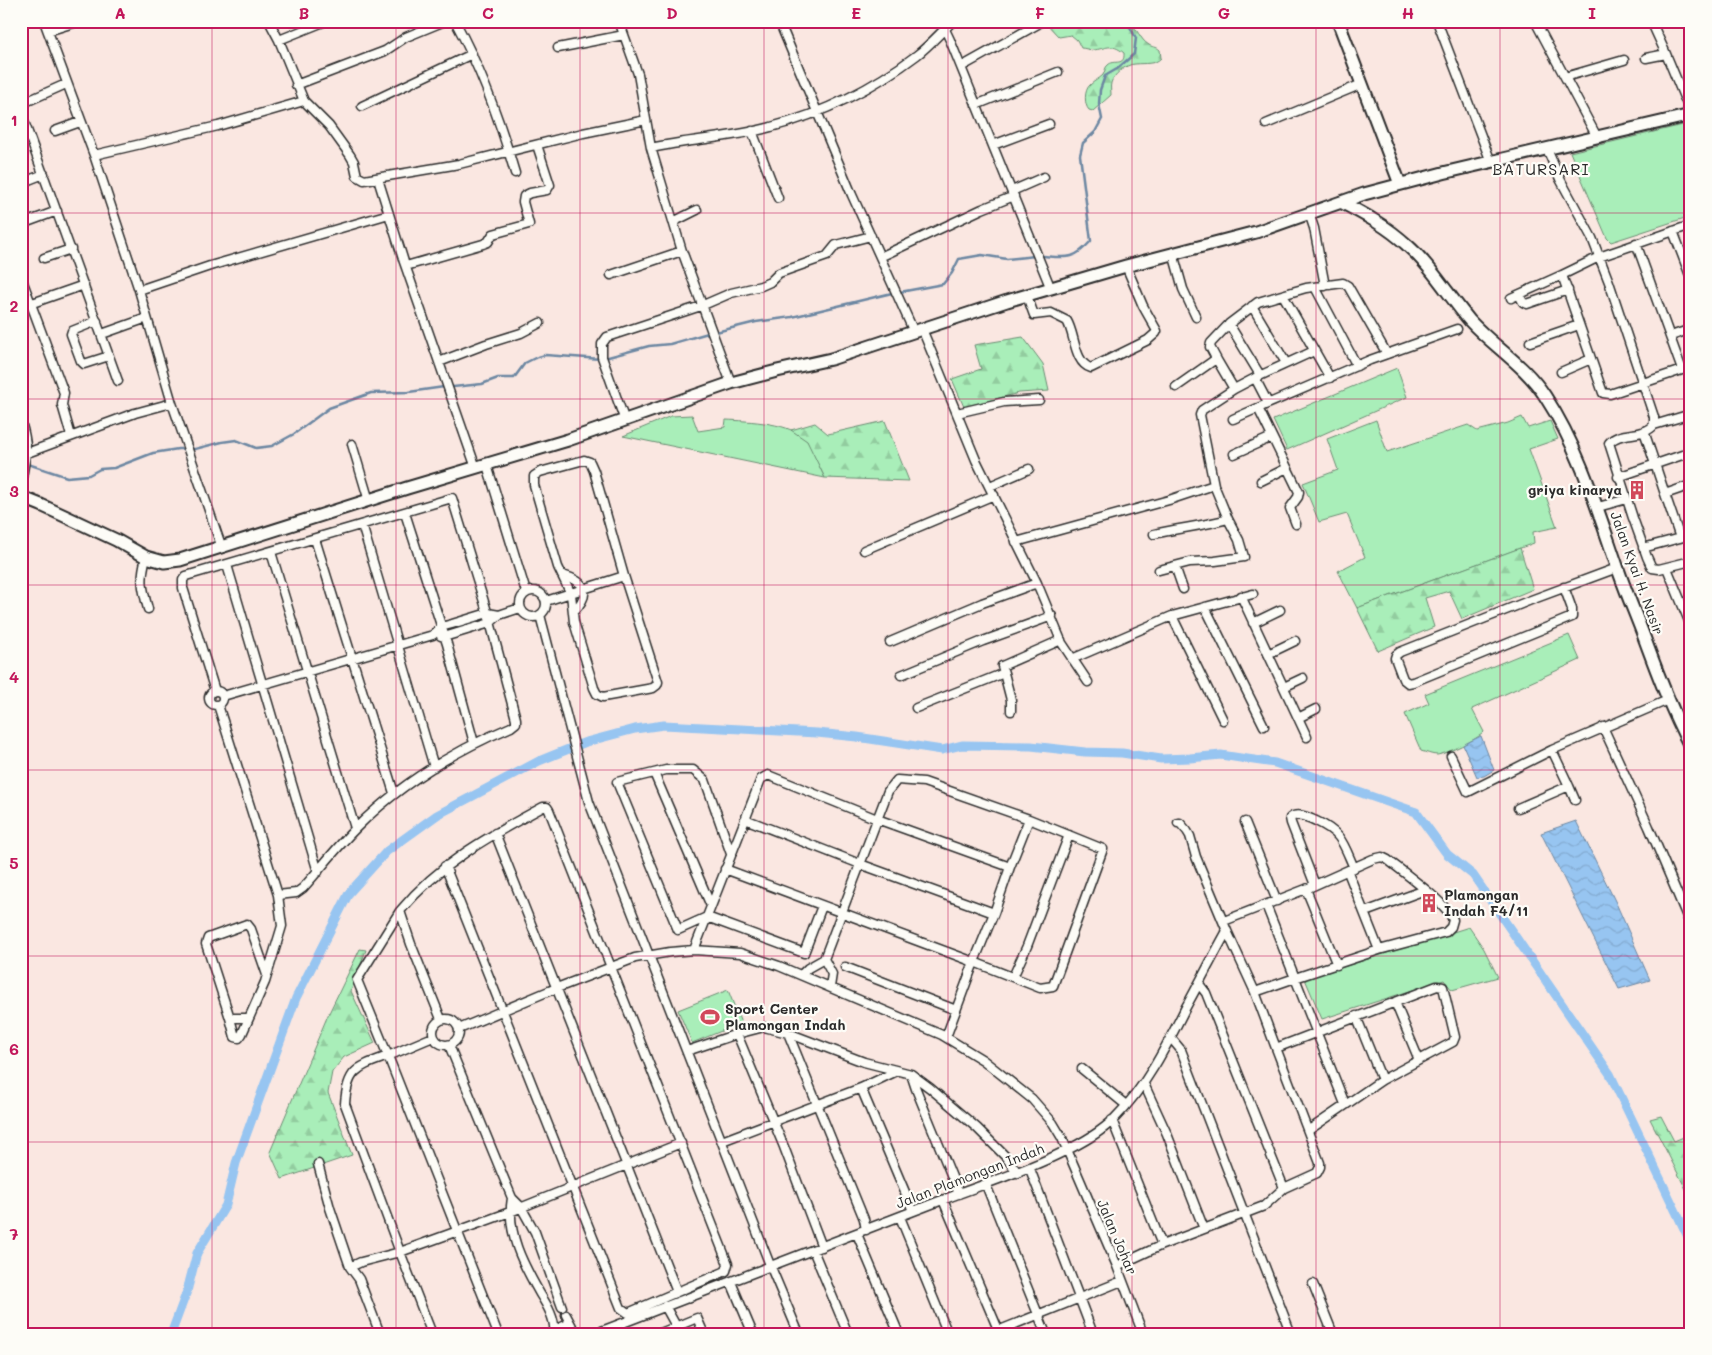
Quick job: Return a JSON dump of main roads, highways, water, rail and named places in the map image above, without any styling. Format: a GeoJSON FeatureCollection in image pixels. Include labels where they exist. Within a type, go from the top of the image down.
{"type":"FeatureCollection","features":[{"type":"Feature","properties":{"kind":"main road"},"geometry":{"type":"LineString","coordinates":[[1338,21],[1400,184]]}},
{"type":"Feature","properties":{"kind":"main road"},"geometry":{"type":"LineString","coordinates":[[21,498],[41,505],[116,540],[146,557],[168,562],[222,548],[369,500],[481,467],[731,383],[777,370],[831,359],[1126,266],[1256,232],[1341,202],[1400,184],[1691,115]]}},
{"type":"Feature","properties":{"kind":"main road","name":"Jalan Kyai H. Nasir"},"geometry":{"type":"LineString","coordinates":[[1341,202],[1376,222],[1407,244],[1470,321],[1530,376],[1544,395],[1558,417],[1589,483],[1604,505],[1618,568],[1668,700],[1691,748]]}},
{"type":"Feature","properties":{"kind":"water"},"geometry":{"type":"Polygon","coordinates":[[[1481,736],[1494,770],[1484,776],[1477,777],[1463,745],[1481,736]]]}},
{"type":"Feature","properties":{"kind":"water"},"geometry":{"type":"Polygon","coordinates":[[[1576,821],[1616,903],[1650,980],[1619,989],[1541,833],[1576,821]]]}},
{"type":"Feature","properties":{"kind":"waterway"},"geometry":{"type":"LineString","coordinates":[[1044,256],[1065,257],[1075,255],[1091,241],[1080,155],[1083,143],[1095,132],[1102,119],[1099,104],[1100,90],[1105,76],[1117,69],[1134,54],[1136,38],[1130,27],[1119,21]]}},
{"type":"Feature","properties":{"kind":"waterway"},"geometry":{"type":"LineString","coordinates":[[900,292],[943,284],[952,273],[959,259],[982,255],[1007,259],[1035,256]]}},
{"type":"Feature","properties":{"kind":"waterway"},"geometry":{"type":"LineString","coordinates":[[716,332],[756,322],[792,317],[892,293]]}},
{"type":"Feature","properties":{"kind":"waterway"},"geometry":{"type":"LineString","coordinates":[[453,387],[482,384],[498,378],[514,378],[525,363],[545,355],[601,359],[649,346],[670,344],[708,333]]}},
{"type":"Feature","properties":{"kind":"waterway"},"geometry":{"type":"LineString","coordinates":[[25,463],[67,477],[89,475],[100,469],[114,468],[153,453],[178,449],[195,449],[222,442],[236,440],[256,448],[272,446],[294,434],[329,408],[371,393],[409,392],[444,387]]}},
{"type":"Feature","properties":{"kind":"waterway"},"geometry":{"type":"LineString","coordinates":[[171,1334],[187,1291],[197,1253],[226,1205],[236,1163],[296,998],[349,893],[387,851],[437,815],[539,761],[586,742],[635,729],[664,725],[817,733],[942,750],[962,745],[1031,746],[1085,752],[1122,753],[1161,759],[1221,755],[1275,763],[1416,812],[1447,854],[1473,875],[1610,1074],[1691,1243]]}},
{"type":"Feature","properties":{"kind":"place","name":"griya kinarya"},"geometry":{"type":"Point","coordinates":[1637,490]}},
{"type":"Feature","properties":{"kind":"place","name":"Plamongan Indah F4/11"},"geometry":{"type":"Point","coordinates":[1429,903]}},
{"type":"Feature","properties":{"kind":"place","name":"Sport Center Plamongan Indah"},"geometry":{"type":"Point","coordinates":[710,1017]}},
{"type":"Feature","properties":{"kind":"district","name":"BATURSARI"},"geometry":{"type":"Point","coordinates":[1541,169]}}]}
